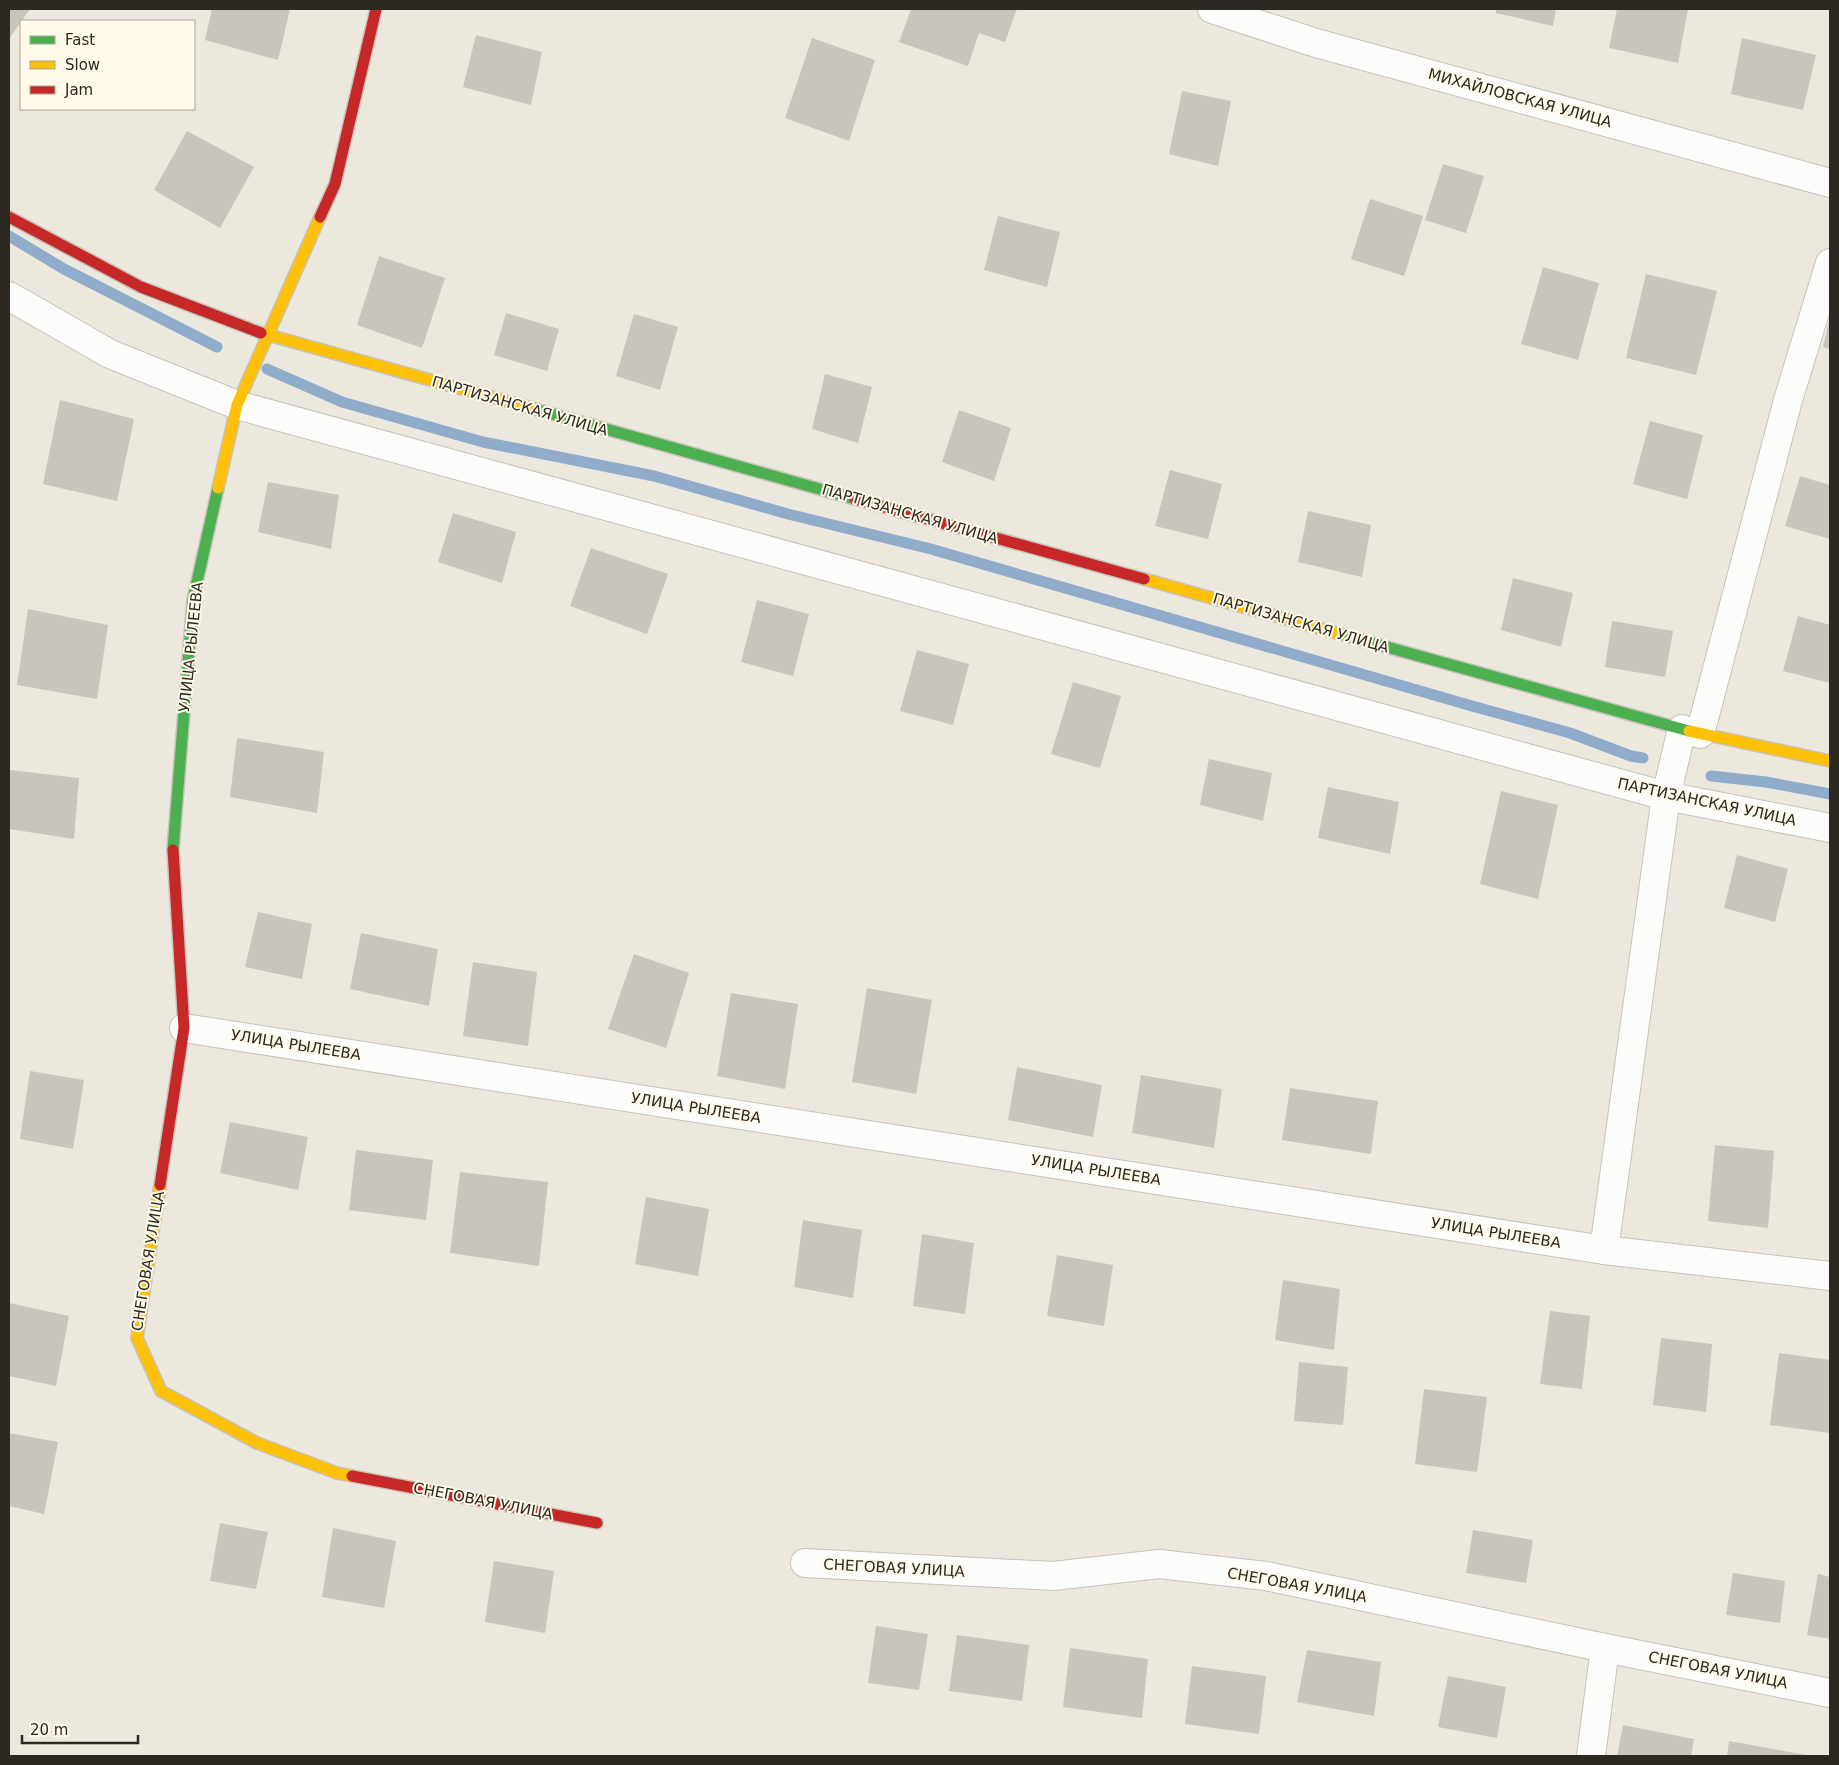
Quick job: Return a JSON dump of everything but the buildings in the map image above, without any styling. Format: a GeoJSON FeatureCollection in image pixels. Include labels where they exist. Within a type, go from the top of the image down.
{"type":"FeatureCollection","features":[{"type":"Feature","properties":{"kind":"street","name":"УЛИЦА РЫЛЕЕВА"},"geometry":{"type":"LineString","coordinates":[[376,9],[335,184],[237,405],[193,610],[173,848],[184,1028],[1604,1250],[1830,1276]]}},
{"type":"Feature","properties":{"kind":"street","name":"МИХАЙЛОВСКАЯ УЛИЦА"},"geometry":{"type":"LineString","coordinates":[[1212,9],[1316,43],[1830,183]]}},
{"type":"Feature","properties":{"kind":"street","name":"ПАРТИЗАНСКАЯ УЛИЦА"},"geometry":{"type":"LineString","coordinates":[[9,217],[141,287],[267,335],[1691,732],[1830,761]]}},
{"type":"Feature","properties":{"kind":"street"},"geometry":{"type":"LineString","coordinates":[[1604,1250],[1666,796],[1691,732],[1830,263]]}},
{"type":"Feature","properties":{"kind":"street","name":"ПАРТИЗАНСКАЯ УЛИЦА"},"geometry":{"type":"LineString","coordinates":[[9,296],[110,354],[237,405],[1666,796],[1830,828]]}},
{"type":"Feature","properties":{"kind":"street","name":"СНЕГОВАЯ УЛИЦА"},"geometry":{"type":"LineString","coordinates":[[184,1028],[137,1338],[161,1391],[257,1443],[337,1473],[597,1523]]}},
{"type":"Feature","properties":{"kind":"street","name":"СНЕГОВАЯ УЛИЦА"},"geometry":{"type":"LineString","coordinates":[[805,1563],[947,1572],[1053,1576],[1159,1564],[1266,1576],[1605,1648],[1830,1692]]}},
{"type":"Feature","properties":{"kind":"street"},"geometry":{"type":"LineString","coordinates":[[1591,1756],[1605,1648]]}},
{"type":"Feature","properties":{"kind":"waterway"},"geometry":{"type":"LineString","coordinates":[[9,236],[64,269],[217,347]]}},
{"type":"Feature","properties":{"kind":"waterway"},"geometry":{"type":"LineString","coordinates":[[267,369],[342,402],[483,442],[654,476],[788,514],[931,549],[1570,733],[1631,756],[1643,758]]}},
{"type":"Feature","properties":{"kind":"waterway"},"geometry":{"type":"LineString","coordinates":[[1711,776],[1766,782],[1830,794]]}},
{"type":"Feature","properties":{"kind":"traffic: fast"},"geometry":{"type":"LineString","coordinates":[[531,408],[855,499]]}},
{"type":"Feature","properties":{"kind":"traffic: fast"},"geometry":{"type":"LineString","coordinates":[[173,850],[193,600],[218,488]]}},
{"type":"Feature","properties":{"kind":"traffic: fast"},"geometry":{"type":"LineString","coordinates":[[1340,634],[1689,731]]}},
{"type":"Feature","properties":{"kind":"traffic: slow"},"geometry":{"type":"LineString","coordinates":[[218,488],[237,405],[320,217]]}},
{"type":"Feature","properties":{"kind":"traffic: slow"},"geometry":{"type":"LineString","coordinates":[[261,333],[531,408]]}},
{"type":"Feature","properties":{"kind":"traffic: slow"},"geometry":{"type":"LineString","coordinates":[[1144,579],[1340,634]]}},
{"type":"Feature","properties":{"kind":"traffic: slow"},"geometry":{"type":"LineString","coordinates":[[1689,731],[1830,761]]}},
{"type":"Feature","properties":{"kind":"traffic: slow"},"geometry":{"type":"LineString","coordinates":[[160,1185],[137,1338],[161,1391],[257,1443],[337,1473],[352,1476]]}},
{"type":"Feature","properties":{"kind":"traffic: jam"},"geometry":{"type":"LineString","coordinates":[[320,217],[335,184],[376,9]]}},
{"type":"Feature","properties":{"kind":"traffic: jam"},"geometry":{"type":"LineString","coordinates":[[9,217],[141,287],[261,333]]}},
{"type":"Feature","properties":{"kind":"traffic: jam"},"geometry":{"type":"LineString","coordinates":[[855,499],[1144,579]]}},
{"type":"Feature","properties":{"kind":"traffic: jam"},"geometry":{"type":"LineString","coordinates":[[160,1185],[184,1028],[173,850]]}},
{"type":"Feature","properties":{"kind":"traffic: jam"},"geometry":{"type":"LineString","coordinates":[[352,1476],[597,1523]]}}]}
